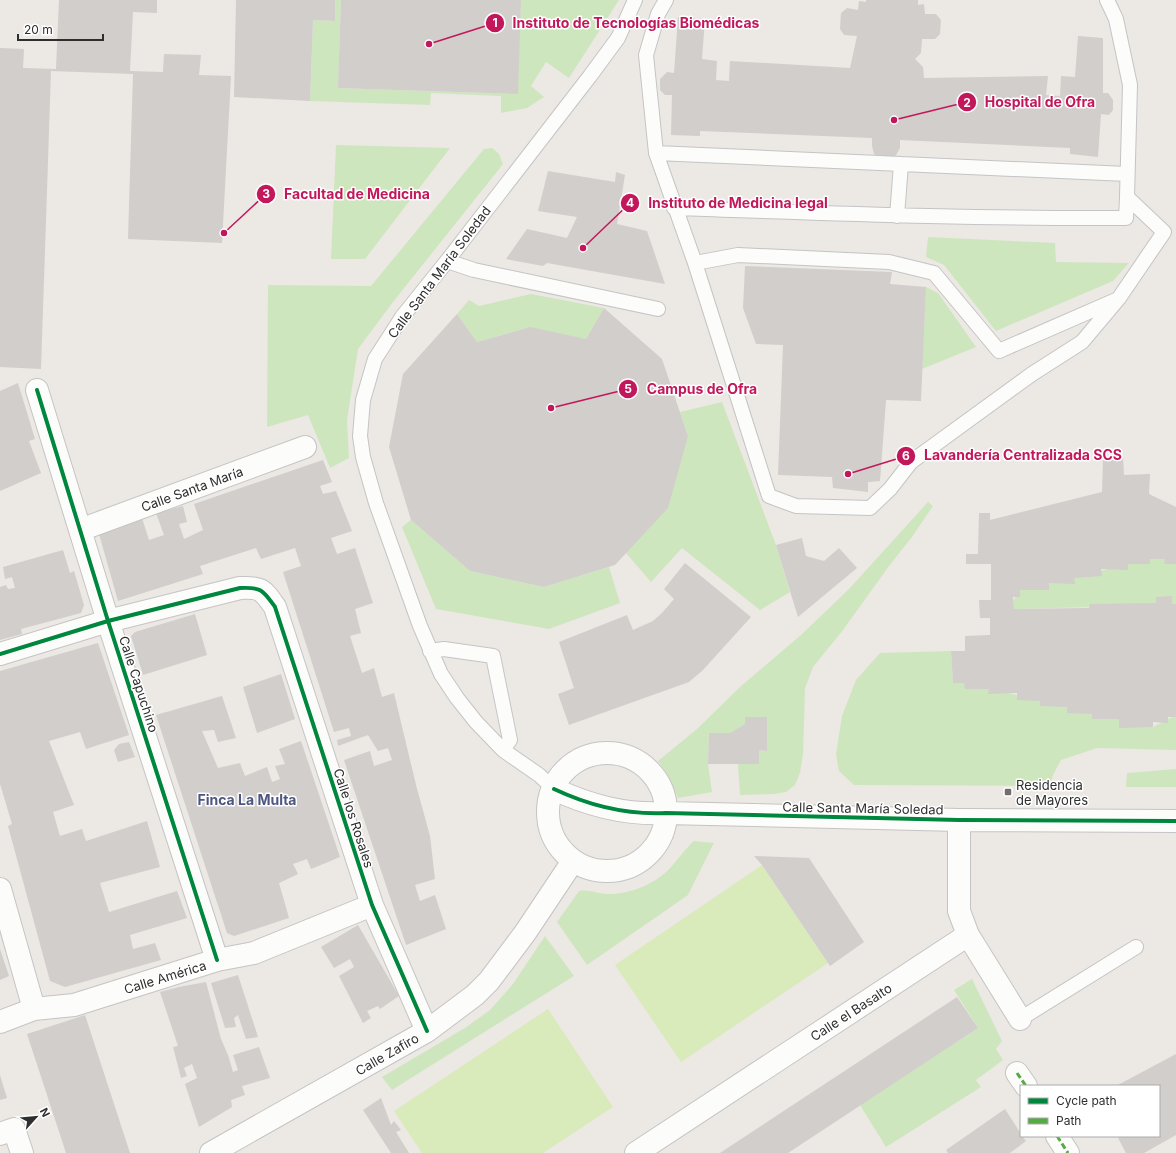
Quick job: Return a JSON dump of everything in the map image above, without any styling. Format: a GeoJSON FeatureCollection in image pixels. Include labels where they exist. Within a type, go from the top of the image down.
{"type":"FeatureCollection","features":[{"type":"Feature","properties":{"kind":"street","name":"Calle Capuchino"},"geometry":{"type":"LineString","coordinates":[[37,390],[108,621],[217,960]]}},
{"type":"Feature","properties":{"kind":"street","name":"Calle Santa María"},"geometry":{"type":"LineString","coordinates":[[80,530],[305,447]]}},
{"type":"Feature","properties":{"kind":"street","name":"Calle los Rosales"},"geometry":{"type":"LineString","coordinates":[[108,621],[240,588],[255,587],[265,593],[275,607],[372,905],[427,1031]]}},
{"type":"Feature","properties":{"kind":"street"},"geometry":{"type":"LineString","coordinates":[[0,654],[108,621]]}},
{"type":"Feature","properties":{"kind":"street"},"geometry":{"type":"LineString","coordinates":[[601,753],[616,754],[631,758],[646,767],[657,780],[664,796],[666,813],[664,830],[656,846],[640,862],[619,870],[598,871],[574,861],[563,851],[556,842],[550,829],[548,809],[549,799],[559,776],[567,768],[583,758],[601,753]]}},
{"type":"Feature","properties":{"kind":"street","name":"Calle Santa María Soledad"},"geometry":{"type":"LineString","coordinates":[[554,789],[575,799],[618,811],[644,814],[666,813],[959,820],[1176,821]]}},
{"type":"Feature","properties":{"kind":"street"},"geometry":{"type":"LineString","coordinates":[[959,820],[959,911],[968,935],[1020,1019]]}},
{"type":"Feature","properties":{"kind":"street","name":"Calle Zafiro"},"geometry":{"type":"LineString","coordinates":[[211,1153],[427,1031],[475,995],[489,981],[525,933],[574,861]]}},
{"type":"Feature","properties":{"kind":"street"},"geometry":{"type":"LineString","coordinates":[[1,897],[34,1009]]}},
{"type":"Feature","properties":{"kind":"street","name":"Calle América"},"geometry":{"type":"LineString","coordinates":[[0,1022],[34,1009],[74,1005],[217,960],[254,953],[372,905]]}},
{"type":"Feature","properties":{"kind":"street","name":"Calle el Basalto"},"geometry":{"type":"LineString","coordinates":[[636,1153],[968,935]]}},
{"type":"Feature","properties":{"kind":"street"},"geometry":{"type":"LineString","coordinates":[[0,1134],[14,1129],[22,1153]]}},
{"type":"Feature","properties":{"kind":"street"},"geometry":{"type":"LineString","coordinates":[[1058,1137],[1068,1153]]}},
{"type":"Feature","properties":{"kind":"lane","name":"Calle Santa María Soledad"},"geometry":{"type":"LineString","coordinates":[[554,789],[539,775],[503,750],[476,722],[457,698],[430,651],[376,503],[363,457],[360,436],[363,400],[376,358],[402,317],[590,76],[618,38],[636,0]]}},
{"type":"Feature","properties":{"kind":"lane"},"geometry":{"type":"LineString","coordinates":[[666,0],[658,14],[646,55],[656,153],[674,208],[695,263],[770,496],[796,506],[870,508],[890,489],[911,462],[1032,374],[1082,342],[1119,298],[1164,232],[1127,197]]}},
{"type":"Feature","properties":{"kind":"lane"},"geometry":{"type":"LineString","coordinates":[[674,208],[897,216],[1126,218],[1130,85],[1116,19],[1107,0]]}},
{"type":"Feature","properties":{"kind":"lane"},"geometry":{"type":"LineString","coordinates":[[656,153],[1127,174]]}},
{"type":"Feature","properties":{"kind":"lane"},"geometry":{"type":"LineString","coordinates":[[897,216],[901,164]]}},
{"type":"Feature","properties":{"kind":"lane"},"geometry":{"type":"LineString","coordinates":[[695,263],[738,255],[746,255],[889,262],[934,273],[999,350],[1119,298]]}},
{"type":"Feature","properties":{"kind":"lane"},"geometry":{"type":"LineString","coordinates":[[447,261],[474,270],[658,309]]}},
{"type":"Feature","properties":{"kind":"lane"},"geometry":{"type":"LineString","coordinates":[[430,651],[444,648],[493,656],[510,740],[503,750]]}},
{"type":"Feature","properties":{"kind":"lane"},"geometry":{"type":"LineString","coordinates":[[1020,1019],[1136,947]]}},
{"type":"Feature","properties":{"kind":"green space"},"geometry":{"type":"Polygon","coordinates":[[[335,0],[341,0],[338,88],[517,94],[521,0],[619,0],[569,78],[546,62],[531,86],[544,97],[527,108],[501,113],[501,96],[431,93],[430,105],[310,101],[313,20],[335,21],[335,0]]]}},
{"type":"Feature","properties":{"kind":"green space"},"geometry":{"type":"Polygon","coordinates":[[[336,145],[450,148],[365,259],[331,259],[336,145]]]}},
{"type":"Feature","properties":{"kind":"green space"},"geometry":{"type":"Polygon","coordinates":[[[492,148],[499,154],[503,164],[393,302],[358,349],[347,420],[349,458],[330,468],[308,415],[267,427],[268,285],[371,286],[484,149],[492,148]]]}},
{"type":"Feature","properties":{"kind":"green space"},"geometry":{"type":"Polygon","coordinates":[[[928,237],[1055,243],[1056,262],[1129,263],[1113,281],[996,331],[944,265],[926,257],[928,237]]]}},
{"type":"Feature","properties":{"kind":"green space"},"geometry":{"type":"Polygon","coordinates":[[[926,287],[938,293],[976,347],[922,369],[926,287]]]}},
{"type":"Feature","properties":{"kind":"green space"},"geometry":{"type":"Polygon","coordinates":[[[531,294],[604,308],[586,339],[526,328],[477,342],[457,314],[469,300],[479,306],[531,294]]]}},
{"type":"Feature","properties":{"kind":"green space"},"geometry":{"type":"Polygon","coordinates":[[[722,402],[776,545],[790,592],[760,610],[682,548],[651,582],[626,553],[688,436],[680,412],[722,402]]]}},
{"type":"Feature","properties":{"kind":"green space"},"geometry":{"type":"Polygon","coordinates":[[[928,502],[933,506],[912,537],[843,630],[813,667],[805,688],[803,754],[800,773],[795,785],[786,792],[774,794],[740,795],[738,764],[759,764],[759,750],[767,751],[767,717],[746,717],[745,724],[730,733],[709,734],[708,764],[712,792],[678,798],[668,775],[658,761],[697,729],[740,687],[801,635],[849,589],[928,502]]]}},
{"type":"Feature","properties":{"kind":"green space"},"geometry":{"type":"Polygon","coordinates":[[[411,520],[470,571],[544,587],[609,567],[620,603],[549,629],[436,609],[402,527],[411,520]]]}},
{"type":"Feature","properties":{"kind":"green space"},"geometry":{"type":"Polygon","coordinates":[[[1150,559],[1165,559],[1176,562],[1176,605],[1014,609],[1013,601],[1020,590],[1150,559]]]}},
{"type":"Feature","properties":{"kind":"green space"},"geometry":{"type":"Polygon","coordinates":[[[951,651],[953,683],[964,683],[1153,727],[1176,715],[1176,750],[1097,748],[1061,760],[1053,775],[1050,786],[854,785],[839,771],[836,754],[842,716],[856,680],[880,653],[951,651]]]}},
{"type":"Feature","properties":{"kind":"green space"},"geometry":{"type":"Polygon","coordinates":[[[1176,769],[1176,787],[1126,787],[1127,773],[1176,769]]]}},
{"type":"Feature","properties":{"kind":"green space"},"geometry":{"type":"Polygon","coordinates":[[[694,841],[714,843],[688,895],[587,965],[557,922],[579,891],[612,894],[628,892],[644,886],[665,873],[694,841]]]}},
{"type":"Feature","properties":{"kind":"green space"},"geometry":{"type":"Polygon","coordinates":[[[762,865],[828,963],[681,1062],[615,965],[762,865]]]}},
{"type":"Feature","properties":{"kind":"green space"},"geometry":{"type":"Polygon","coordinates":[[[545,936],[574,976],[392,1090],[382,1077],[465,1028],[490,1010],[513,984],[545,936]]]}},
{"type":"Feature","properties":{"kind":"green space"},"geometry":{"type":"Polygon","coordinates":[[[972,979],[1002,1041],[996,1049],[1003,1060],[976,1080],[981,1087],[886,1147],[860,1105],[978,1028],[954,990],[972,979]]]}},
{"type":"Feature","properties":{"kind":"green space"},"geometry":{"type":"Polygon","coordinates":[[[548,1009],[613,1107],[543,1153],[422,1153],[394,1111],[548,1009]]]}},
{"type":"Feature","properties":{"kind":"building"},"geometry":{"type":"Polygon","coordinates":[[[59,0],[157,0],[157,13],[133,12],[130,71],[163,72],[164,54],[201,55],[199,75],[231,76],[222,243],[128,239],[133,74],[51,71],[41,369],[0,367],[0,48],[24,49],[23,68],[56,69],[59,0]]]}},
{"type":"Feature","properties":{"kind":"building"},"geometry":{"type":"Polygon","coordinates":[[[236,0],[335,0],[335,21],[313,20],[310,101],[234,97],[236,0]]]}},
{"type":"Feature","properties":{"kind":"building"},"geometry":{"type":"Polygon","coordinates":[[[341,0],[521,0],[518,94],[338,88],[341,0]]]}},
{"type":"Feature","properties":{"kind":"building"},"geometry":{"type":"Polygon","coordinates":[[[866,0],[918,0],[918,5],[924,4],[925,14],[936,14],[941,20],[940,34],[935,39],[922,39],[921,53],[915,59],[923,67],[924,78],[1048,76],[1046,95],[1060,96],[1061,76],[1075,77],[1078,36],[1103,38],[1103,93],[1108,93],[1113,100],[1113,110],[1109,115],[1101,114],[1098,157],[1070,154],[1070,148],[900,140],[900,148],[896,155],[893,157],[880,158],[874,154],[872,138],[700,131],[700,136],[671,135],[672,95],[665,95],[660,90],[660,79],[667,72],[674,73],[678,17],[705,19],[702,59],[717,61],[716,80],[729,81],[730,61],[850,68],[857,36],[844,35],[840,29],[841,13],[847,8],[858,10],[859,1],[866,2],[866,0]]]}},
{"type":"Feature","properties":{"kind":"building"},"geometry":{"type":"Polygon","coordinates":[[[548,171],[615,182],[616,172],[625,175],[617,224],[647,231],[665,284],[547,263],[543,266],[506,259],[527,229],[567,238],[577,217],[538,211],[548,171]]]}},
{"type":"Feature","properties":{"kind":"building"},"geometry":{"type":"Polygon","coordinates":[[[745,266],[892,272],[890,284],[926,287],[921,401],[886,400],[880,481],[868,482],[868,492],[833,488],[832,477],[778,475],[783,345],[756,344],[743,308],[745,266]]]}},
{"type":"Feature","properties":{"kind":"building"},"geometry":{"type":"Polygon","coordinates":[[[604,308],[662,359],[688,436],[668,508],[615,565],[544,587],[470,571],[411,520],[389,447],[403,374],[457,314],[477,342],[530,327],[586,339],[604,308]]]}},
{"type":"Feature","properties":{"kind":"building"},"geometry":{"type":"Polygon","coordinates":[[[18,383],[35,439],[29,441],[41,473],[0,491],[0,391],[18,383]]]}},
{"type":"Feature","properties":{"kind":"building"},"geometry":{"type":"Polygon","coordinates":[[[1123,458],[1124,475],[1150,474],[1149,494],[1176,507],[1176,564],[1164,564],[1165,559],[1150,559],[1150,564],[1128,564],[1128,570],[1101,569],[1102,576],[1074,578],[1075,584],[1049,583],[1049,590],[1020,590],[1020,597],[1013,597],[1014,609],[1089,608],[1090,604],[1156,603],[1156,597],[1172,596],[1172,604],[1176,604],[1176,717],[1168,717],[1168,723],[1153,722],[1153,727],[1119,728],[1119,719],[1092,719],[1092,714],[1067,713],[1067,707],[1040,706],[1040,701],[1017,700],[1017,693],[988,694],[989,689],[965,689],[964,683],[953,683],[951,651],[965,651],[965,636],[990,635],[990,618],[980,618],[979,600],[991,600],[991,564],[966,564],[966,554],[978,554],[979,513],[990,513],[990,520],[1102,492],[1103,460],[1123,458]]]}},
{"type":"Feature","properties":{"kind":"building"},"geometry":{"type":"Polygon","coordinates":[[[323,460],[332,482],[320,486],[323,494],[336,491],[352,531],[331,538],[337,554],[355,548],[373,603],[355,609],[361,633],[350,636],[362,673],[374,668],[382,697],[394,693],[430,836],[435,879],[415,885],[420,901],[435,895],[446,929],[406,945],[344,760],[370,751],[374,766],[392,760],[388,748],[378,751],[368,735],[338,746],[337,740],[351,736],[349,728],[334,732],[283,572],[301,566],[295,548],[261,559],[256,548],[200,566],[203,574],[118,601],[99,534],[142,518],[149,540],[164,535],[156,513],[183,506],[187,522],[179,524],[184,539],[203,530],[194,504],[323,460]]]}},
{"type":"Feature","properties":{"kind":"building"},"geometry":{"type":"Polygon","coordinates":[[[802,538],[806,556],[824,561],[839,548],[857,568],[798,617],[776,545],[802,538]]]}},
{"type":"Feature","properties":{"kind":"building"},"geometry":{"type":"Polygon","coordinates":[[[63,550],[70,573],[74,571],[84,605],[81,613],[21,629],[22,634],[0,640],[0,587],[6,585],[8,589],[15,588],[12,577],[5,579],[3,567],[63,550]]]}},
{"type":"Feature","properties":{"kind":"building"},"geometry":{"type":"Polygon","coordinates":[[[685,563],[751,617],[703,670],[689,682],[569,725],[558,694],[574,688],[559,642],[627,615],[633,630],[653,621],[674,599],[664,589],[685,563]]]}},
{"type":"Feature","properties":{"kind":"building"},"geometry":{"type":"Polygon","coordinates":[[[195,614],[207,655],[143,675],[131,636],[135,632],[195,614]]]}},
{"type":"Feature","properties":{"kind":"building"},"geometry":{"type":"Polygon","coordinates":[[[98,643],[129,735],[86,749],[80,732],[49,741],[74,805],[53,812],[60,836],[82,829],[86,841],[147,821],[160,867],[100,883],[109,912],[177,891],[187,918],[130,935],[133,949],[155,943],[161,960],[65,987],[50,981],[8,826],[12,824],[0,784],[0,671],[98,643]]]}},
{"type":"Feature","properties":{"kind":"building"},"geometry":{"type":"Polygon","coordinates":[[[281,674],[295,719],[257,733],[243,687],[281,674]]]}},
{"type":"Feature","properties":{"kind":"building"},"geometry":{"type":"Polygon","coordinates":[[[222,696],[236,738],[218,742],[214,730],[202,731],[218,768],[240,763],[245,776],[267,767],[272,782],[280,779],[275,766],[285,764],[279,749],[301,741],[340,857],[311,869],[307,859],[293,864],[298,874],[279,883],[289,918],[234,936],[227,933],[156,715],[222,696]]]}},
{"type":"Feature","properties":{"kind":"building"},"geometry":{"type":"Polygon","coordinates":[[[745,717],[767,717],[767,751],[759,750],[759,764],[708,764],[709,733],[730,733],[745,724],[745,717]]]}},
{"type":"Feature","properties":{"kind":"building"},"geometry":{"type":"Polygon","coordinates":[[[129,742],[135,757],[118,762],[114,750],[119,744],[129,742]]]}},
{"type":"Feature","properties":{"kind":"building"},"geometry":{"type":"Polygon","coordinates":[[[754,856],[809,858],[864,942],[830,966],[762,865],[754,856]]]}},
{"type":"Feature","properties":{"kind":"building"},"geometry":{"type":"Polygon","coordinates":[[[358,925],[399,996],[380,1009],[378,1006],[367,1011],[371,1018],[363,1023],[339,976],[354,967],[350,959],[334,968],[321,947],[358,925]]]}},
{"type":"Feature","properties":{"kind":"building"},"geometry":{"type":"Polygon","coordinates":[[[0,949],[9,976],[0,980],[0,949]]]}},
{"type":"Feature","properties":{"kind":"building"},"geometry":{"type":"Polygon","coordinates":[[[238,975],[258,1037],[246,1039],[238,1015],[234,1018],[236,1027],[225,1028],[211,983],[238,975]]]}},
{"type":"Feature","properties":{"kind":"building"},"geometry":{"type":"Polygon","coordinates":[[[206,982],[221,1039],[233,1072],[238,1070],[233,1055],[259,1047],[270,1078],[242,1086],[245,1095],[231,1100],[232,1107],[199,1127],[185,1084],[197,1078],[192,1064],[184,1068],[187,1076],[181,1078],[173,1047],[178,1046],[160,992],[206,982]]]}},
{"type":"Feature","properties":{"kind":"building"},"geometry":{"type":"Polygon","coordinates":[[[957,997],[978,1028],[788,1153],[720,1153],[957,997]]]}},
{"type":"Feature","properties":{"kind":"building"},"geometry":{"type":"Polygon","coordinates":[[[85,1015],[130,1153],[66,1153],[27,1034],[85,1015]]]}},
{"type":"Feature","properties":{"kind":"building"},"geometry":{"type":"Polygon","coordinates":[[[1176,1054],[1176,1135],[1144,1153],[1126,1153],[1118,1138],[1120,1137],[1160,1137],[1160,1085],[1118,1085],[1176,1054]]]}},
{"type":"Feature","properties":{"kind":"building"},"geometry":{"type":"Polygon","coordinates":[[[0,1075],[7,1098],[0,1100],[0,1075]]]}},
{"type":"Feature","properties":{"kind":"building"},"geometry":{"type":"Polygon","coordinates":[[[381,1098],[391,1125],[394,1121],[401,1130],[396,1132],[409,1153],[391,1153],[363,1110],[381,1098]]]}},
{"type":"Feature","properties":{"kind":"building"},"geometry":{"type":"Polygon","coordinates":[[[1005,1109],[1020,1132],[1020,1137],[1023,1137],[1026,1141],[1010,1153],[948,1153],[946,1150],[1005,1109]]]}},
{"type":"Feature","properties":{"kind":"marked path"},"geometry":{"type":"LineString","coordinates":[[1017,1073],[1025,1085]]}},
{"type":"Feature","properties":{"kind":"marked path"},"geometry":{"type":"LineString","coordinates":[[1058,1137],[1068,1153]]}},
{"type":"Feature","properties":{"kind":"cycle path"},"geometry":{"type":"LineString","coordinates":[[37,390],[108,621],[217,960]]}},
{"type":"Feature","properties":{"kind":"cycle path"},"geometry":{"type":"LineString","coordinates":[[0,654],[108,621],[240,588],[258,589],[264,593],[275,607],[372,905],[427,1031]]}},
{"type":"Feature","properties":{"kind":"cycle path"},"geometry":{"type":"LineString","coordinates":[[554,789],[594,805],[622,811],[651,813],[959,820],[1176,821]]}},
{"type":"Feature","properties":{"kind":"place","name":"Instituto de Tecnologías Biomédicas"},"geometry":{"type":"Point","coordinates":[429,44]}},
{"type":"Feature","properties":{"kind":"place","name":"Hospital de Ofra"},"geometry":{"type":"Point","coordinates":[894,120]}},
{"type":"Feature","properties":{"kind":"place","name":"Facultad de Medicina"},"geometry":{"type":"Point","coordinates":[224,233]}},
{"type":"Feature","properties":{"kind":"place","name":"Instituto de Medicina legal"},"geometry":{"type":"Point","coordinates":[583,248]}},
{"type":"Feature","properties":{"kind":"place","name":"Campus de Ofra"},"geometry":{"type":"Point","coordinates":[551,408]}},
{"type":"Feature","properties":{"kind":"place","name":"Lavandería Centralizada SCS"},"geometry":{"type":"Point","coordinates":[848,474]}},
{"type":"Feature","properties":{"kind":"place","name":"Residencia de Mayores"},"geometry":{"type":"Point","coordinates":[1008,792]}},
{"type":"Feature","properties":{"kind":"district","name":"Finca La Multa"},"geometry":{"type":"Point","coordinates":[247,799]}}]}
